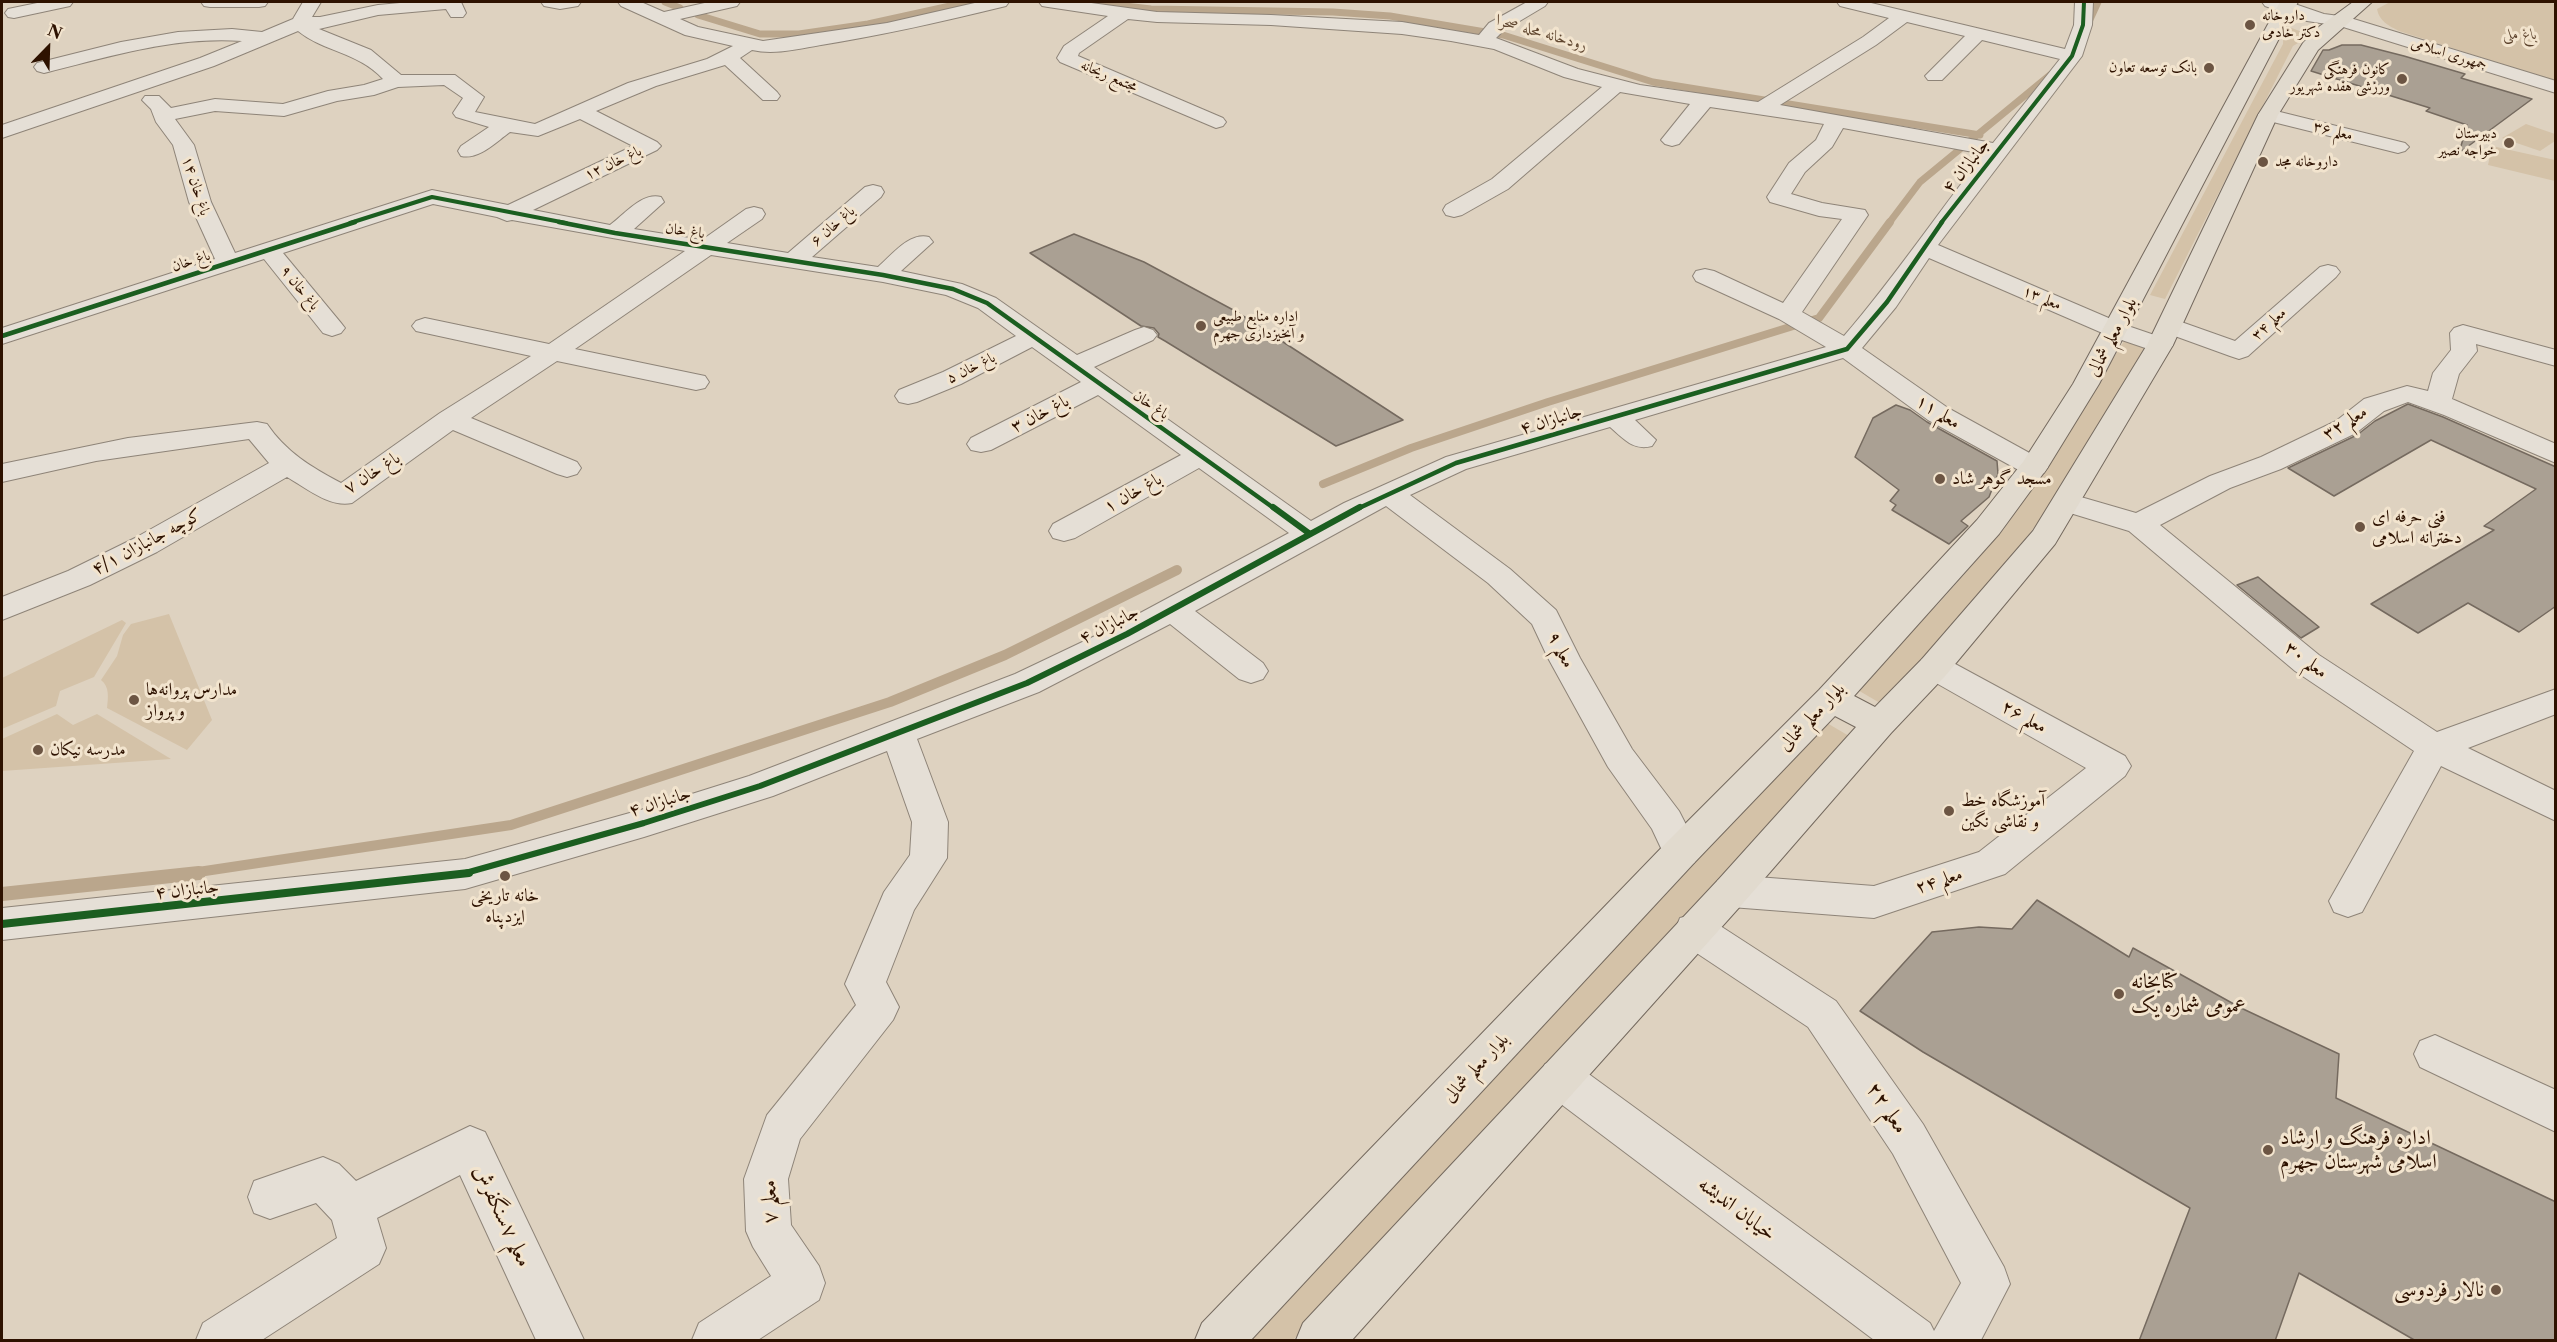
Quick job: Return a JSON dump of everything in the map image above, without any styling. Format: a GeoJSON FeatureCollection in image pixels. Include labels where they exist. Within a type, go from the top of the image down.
{"type":"FeatureCollection","features":[{"type":"Feature","properties":{"kind":"main road","name":"بلوار معلم شمالی"},"geometry":{"type":"LineString","coordinates":[[1219,1341],[1681,852],[1831,699],[1988,527],[2034,466],[2086,384],[2239,99],[2282,3]]}},
{"type":"Feature","properties":{"kind":"main road"},"geometry":{"type":"LineString","coordinates":[[1320,1341],[1731,891],[1879,724],[1934,667],[2044,537],[2165,335],[2268,115],[2310,47],[2323,33],[2352,11]]}},
{"type":"Feature","properties":{"kind":"main road"},"geometry":{"type":"LineString","coordinates":[[2120,322],[2165,335]]}},
{"type":"Feature","properties":{"kind":"main road"},"geometry":{"type":"LineString","coordinates":[[1831,699],[1879,724]]}},
{"type":"Feature","properties":{"kind":"street"},"geometry":{"type":"LineString","coordinates":[[8,13],[64,2]]}},
{"type":"Feature","properties":{"kind":"street"},"geometry":{"type":"LineString","coordinates":[[210,2],[259,2]]}},
{"type":"Feature","properties":{"kind":"street"},"geometry":{"type":"LineString","coordinates":[[300,23],[312,2]]}},
{"type":"Feature","properties":{"kind":"street"},"geometry":{"type":"LineString","coordinates":[[550,2],[560,4],[572,2]]}},
{"type":"Feature","properties":{"kind":"street"},"geometry":{"type":"LineString","coordinates":[[611,14],[629,2],[692,31],[763,46],[823,40],[897,26],[1000,2]]}},
{"type":"Feature","properties":{"kind":"street"},"geometry":{"type":"LineString","coordinates":[[664,17],[731,2]]}},
{"type":"Feature","properties":{"kind":"street"},"geometry":{"type":"LineString","coordinates":[[1048,2],[1157,17],[1271,20],[1487,36],[1499,44],[1571,73],[1616,85],[1704,101],[1836,120],[1998,150]]}},
{"type":"Feature","properties":{"kind":"street"},"geometry":{"type":"LineString","coordinates":[[1487,36],[1539,2]]}},
{"type":"Feature","properties":{"kind":"street"},"geometry":{"type":"LineString","coordinates":[[1846,2],[2072,56]]}},
{"type":"Feature","properties":{"kind":"street","name":"جانبازان ۴"},"geometry":{"type":"LineString","coordinates":[[2,924],[465,874],[644,823],[760,786],[1027,683],[1172,609],[1310,534],[1456,463],[1847,349],[1887,302],[1998,150],[2072,56],[2083,25],[2084,2]]}},
{"type":"Feature","properties":{"kind":"street","name":"جمهوری اسلامی"},"geometry":{"type":"LineString","coordinates":[[2282,3],[2291,10],[2309,16],[2352,11],[2556,87]]}},
{"type":"Feature","properties":{"kind":"street"},"geometry":{"type":"LineString","coordinates":[[2,132],[207,62],[300,23],[320,23],[378,10],[459,6]]}},
{"type":"Feature","properties":{"kind":"street"},"geometry":{"type":"LineString","coordinates":[[8,13],[28,27]]}},
{"type":"Feature","properties":{"kind":"street","name":"مجتمع ریحانه"},"geometry":{"type":"LineString","coordinates":[[1123,14],[1071,50],[1067,58],[1216,122]]}},
{"type":"Feature","properties":{"kind":"street"},"geometry":{"type":"LineString","coordinates":[[1761,109],[1782,92],[1881,35],[1904,15]]}},
{"type":"Feature","properties":{"kind":"street"},"geometry":{"type":"LineString","coordinates":[[300,23],[308,32],[361,52],[381,66],[396,81]]}},
{"type":"Feature","properties":{"kind":"street"},"geometry":{"type":"LineString","coordinates":[[1935,76],[1979,33]]}},
{"type":"Feature","properties":{"kind":"street"},"geometry":{"type":"LineString","coordinates":[[44,67],[79,57],[195,36],[237,34],[264,38]]}},
{"type":"Feature","properties":{"kind":"street"},"geometry":{"type":"LineString","coordinates":[[164,115],[215,105],[284,110],[335,95],[367,91],[396,81],[448,79],[474,97],[463,113],[506,125],[538,130],[651,81],[727,57],[748,44]]}},
{"type":"Feature","properties":{"kind":"street"},"geometry":{"type":"LineString","coordinates":[[727,57],[770,96]]}},
{"type":"Feature","properties":{"kind":"street"},"geometry":{"type":"LineString","coordinates":[[1454,210],[1500,184],[1616,85]]}},
{"type":"Feature","properties":{"kind":"street","name":"باغ خان ۱۴"},"geometry":{"type":"LineString","coordinates":[[136,87],[160,106],[183,145],[200,202],[228,262]]}},
{"type":"Feature","properties":{"kind":"street"},"geometry":{"type":"LineString","coordinates":[[1672,140],[1704,101]]}},
{"type":"Feature","properties":{"kind":"street","name":"باغ خان ۱۲"},"geometry":{"type":"LineString","coordinates":[[507,214],[650,146],[580,111]]}},
{"type":"Feature","properties":{"kind":"street","name":"معلم ۳۶"},"geometry":{"type":"LineString","coordinates":[[2268,115],[2398,147]]}},
{"type":"Feature","properties":{"kind":"street"},"geometry":{"type":"LineString","coordinates":[[1798,320],[1857,215],[1819,209],[1778,197],[1797,168],[1825,143],[1836,120]]}},
{"type":"Feature","properties":{"kind":"street"},"geometry":{"type":"LineString","coordinates":[[469,151],[506,125]]}},
{"type":"Feature","properties":{"kind":"street","name":"باغ خان ۶"},"geometry":{"type":"LineString","coordinates":[[794,260],[873,192]]}},
{"type":"Feature","properties":{"kind":"street","name":"باغ خان"},"geometry":{"type":"LineString","coordinates":[[2,336],[432,197],[507,214],[794,260],[953,289],[987,303],[1310,534]]}},
{"type":"Feature","properties":{"kind":"street"},"geometry":{"type":"LineString","coordinates":[[615,233],[653,202]]}},
{"type":"Feature","properties":{"kind":"street","name":"باغ خان ۷"},"geometry":{"type":"LineString","coordinates":[[2,473],[39,463],[257,430],[263,442],[288,464],[342,496],[450,419],[554,352],[754,214]]}},
{"type":"Feature","properties":{"kind":"street"},"geometry":{"type":"LineString","coordinates":[[883,275],[921,242]]}},
{"type":"Feature","properties":{"kind":"street","name":"معلم ۱۳"},"geometry":{"type":"LineString","coordinates":[[1925,248],[2120,322]]}},
{"type":"Feature","properties":{"kind":"street","name":"باغ خان ۹"},"geometry":{"type":"LineString","coordinates":[[268,249],[332,328]]}},
{"type":"Feature","properties":{"kind":"street","name":"معلم ۳۴"},"geometry":{"type":"LineString","coordinates":[[2165,335],[2239,351],[2328,272]]}},
{"type":"Feature","properties":{"kind":"street","name":"معلم ۱۱"},"geometry":{"type":"LineString","coordinates":[[1705,276],[1798,320],[1847,349],[1938,414],[2034,466]]}},
{"type":"Feature","properties":{"kind":"street"},"geometry":{"type":"LineString","coordinates":[[425,326],[696,382]]}},
{"type":"Feature","properties":{"kind":"street"},"geometry":{"type":"LineString","coordinates":[[2438,403],[2446,373],[2464,351],[2463,333],[2556,358]]}},
{"type":"Feature","properties":{"kind":"street"},"geometry":{"type":"LineString","coordinates":[[1074,366],[1144,335]]}},
{"type":"Feature","properties":{"kind":"street","name":"باغ خان ۵"},"geometry":{"type":"LineString","coordinates":[[908,396],[952,378],[1033,337]]}},
{"type":"Feature","properties":{"kind":"street","name":"باغ خان ۳"},"geometry":{"type":"LineString","coordinates":[[981,444],[1098,384]]}},
{"type":"Feature","properties":{"kind":"street","name":"معلم ۳۲"},"geometry":{"type":"LineString","coordinates":[[2139,524],[2220,482],[2271,463],[2346,427],[2374,405],[2407,394],[2438,403],[2556,455]]}},
{"type":"Feature","properties":{"kind":"street"},"geometry":{"type":"LineString","coordinates":[[1614,416],[1642,440]]}},
{"type":"Feature","properties":{"kind":"street"},"geometry":{"type":"LineString","coordinates":[[450,419],[567,468]]}},
{"type":"Feature","properties":{"kind":"street","name":"باغ خان ۱"},"geometry":{"type":"LineString","coordinates":[[1064,531],[1202,455]]}},
{"type":"Feature","properties":{"kind":"street","name":"کوچه جانبازان ۴/۱"},"geometry":{"type":"LineString","coordinates":[[2,609],[79,578],[146,544],[288,464]]}},
{"type":"Feature","properties":{"kind":"street","name":"معلم ۹"},"geometry":{"type":"LineString","coordinates":[[1389,494],[1499,576],[1545,618],[1564,658],[1620,758],[1666,821],[1681,852]]}},
{"type":"Feature","properties":{"kind":"street","name":"معلم ۳۰"},"geometry":{"type":"LineString","coordinates":[[2067,502],[2139,524],[2307,663],[2434,747],[2556,807]]}},
{"type":"Feature","properties":{"kind":"street"},"geometry":{"type":"LineString","coordinates":[[1172,609],[1251,671]]}},
{"type":"Feature","properties":{"kind":"street","name":"معلم ۲۶"},"geometry":{"type":"LineString","coordinates":[[1934,667],[2113,766]]}},
{"type":"Feature","properties":{"kind":"street"},"geometry":{"type":"LineString","coordinates":[[2348,901],[2434,747],[2556,701]]}},
{"type":"Feature","properties":{"kind":"street","name":"معلم ۷"},"geometry":{"type":"LineString","coordinates":[[716,1341],[802,1283],[769,1231],[765,1179],[782,1129],[879,1007],[865,984],[898,903],[928,858],[930,822],[898,733]]}},
{"type":"Feature","properties":{"kind":"street","name":"معلم ۲۴"},"geometry":{"type":"LineString","coordinates":[[1731,891],[1875,902],[1992,863],[2113,766]]}},
{"type":"Feature","properties":{"kind":"street","name":"معلم ۲۲"},"geometry":{"type":"LineString","coordinates":[[1694,930],[1822,1014],[1908,1139],[1987,1284],[1954,1341]]}},
{"type":"Feature","properties":{"kind":"street"},"geometry":{"type":"LineString","coordinates":[[2435,1054],[2556,1112]]}},
{"type":"Feature","properties":{"kind":"street","name":"خیابان اندیشه"},"geometry":{"type":"LineString","coordinates":[[1560,1078],[1913,1341]]}},
{"type":"Feature","properties":{"kind":"street","name":"معلم ۷سنگفرش"},"geometry":{"type":"LineString","coordinates":[[351,1207],[470,1147],[560,1341]]}},
{"type":"Feature","properties":{"kind":"street"},"geometry":{"type":"LineString","coordinates":[[220,1341],[363,1248],[351,1207],[323,1179],[270,1197]]}},
{"type":"Feature","properties":{"kind":"green space","name":"باغ ملی"},"geometry":{"type":"Polygon","coordinates":[[[2390,2],[2546,2],[2555,4],[2555,81],[2399,31],[2385,23],[2378,13],[2377,9],[2390,2]]]}},
{"type":"Feature","properties":{"kind":"green space"},"geometry":{"type":"Polygon","coordinates":[[[2284,25],[2302,32],[2315,33],[2293,46],[2165,299],[2150,295],[2283,44],[2284,25]]]}},
{"type":"Feature","properties":{"kind":"green space"},"geometry":{"type":"Polygon","coordinates":[[[2526,124],[2555,134],[2555,141],[2540,151],[2502,138],[2526,124]]]}},
{"type":"Feature","properties":{"kind":"green space"},"geometry":{"type":"Polygon","coordinates":[[[2492,146],[2555,160],[2555,181],[2488,165],[2492,146]]]}},
{"type":"Feature","properties":{"kind":"green space"},"geometry":{"type":"Polygon","coordinates":[[[2126,338],[2147,344],[2044,514],[2015,553],[1925,657],[1880,703],[1856,689],[1940,602],[2004,529],[2126,338]]]}},
{"type":"Feature","properties":{"kind":"green space"},"geometry":{"type":"Polygon","coordinates":[[[169,614],[212,720],[187,750],[107,708],[107,689],[101,680],[117,656],[123,635],[131,624],[169,614]]]}},
{"type":"Feature","properties":{"kind":"green space"},"geometry":{"type":"Polygon","coordinates":[[[122,620],[126,623],[94,677],[60,691],[56,706],[2,729],[2,678],[122,620]]]}},
{"type":"Feature","properties":{"kind":"green space"},"geometry":{"type":"Polygon","coordinates":[[[57,714],[73,725],[97,714],[171,759],[2,771],[2,739],[57,714]]]}},
{"type":"Feature","properties":{"kind":"green space"},"geometry":{"type":"Polygon","coordinates":[[[1827,723],[1849,736],[1725,874],[1658,943],[1550,1065],[1293,1340],[1241,1340],[1827,723]]]}},
{"type":"Feature","properties":{"kind":"building"},"geometry":{"type":"Polygon","coordinates":[[[2342,45],[2361,45],[2404,56],[2465,74],[2461,78],[2532,99],[2459,153],[2467,125],[2426,111],[2430,108],[2311,71],[2323,50],[2342,45]]]}},
{"type":"Feature","properties":{"kind":"building","name":"اداره منابع طبیعی و آبخیزداری جهرم"},"geometry":{"type":"Polygon","coordinates":[[[1074,234],[1144,262],[1237,312],[1403,420],[1336,446],[1158,337],[1159,334],[1154,328],[1141,326],[1030,253],[1074,234]]]}},
{"type":"Feature","properties":{"kind":"building"},"geometry":{"type":"Polygon","coordinates":[[[2408,404],[2556,467],[2556,606],[2519,632],[2468,603],[2418,633],[2371,604],[2494,530],[2484,526],[2536,489],[2431,440],[2334,496],[2288,468],[2357,435],[2375,421],[2408,404]]]}},
{"type":"Feature","properties":{"kind":"building","name":"مسجد گوهر شاد"},"geometry":{"type":"Polygon","coordinates":[[[1896,405],[1910,410],[1997,461],[1998,474],[1989,497],[1961,521],[1968,526],[1949,544],[1892,510],[1896,505],[1890,501],[1899,490],[1855,457],[1873,418],[1896,405]]]}},
{"type":"Feature","properties":{"kind":"building"},"geometry":{"type":"Polygon","coordinates":[[[2258,577],[2319,627],[2301,638],[2237,585],[2258,577]]]}},
{"type":"Feature","properties":{"kind":"building","name":"اداره فرهنگ و ارشاد اسلامی شهرستان جهرم"},"geometry":{"type":"Polygon","coordinates":[[[2037,900],[2129,957],[2133,948],[2241,1008],[2339,1054],[2336,1098],[2556,1202],[2556,1341],[2416,1341],[2299,1273],[2275,1341],[2139,1341],[2190,1208],[1923,1052],[1860,1011],[1932,932],[1979,927],[2012,929],[2037,900]]]}},
{"type":"Feature","properties":{"kind":"waterway"},"geometry":{"type":"LineString","coordinates":[[665,2],[680,8]]}},
{"type":"Feature","properties":{"kind":"waterway","name":"رودخانه محله صحرا"},"geometry":{"type":"LineString","coordinates":[[698,15],[760,34],[799,34],[868,24],[968,2]]}},
{"type":"Feature","properties":{"kind":"waterway","name":"رودخانه محله صحرا"},"geometry":{"type":"LineString","coordinates":[[1090,2],[1151,9],[1333,12],[1390,16],[1503,35],[1653,82],[1978,135]]}},
{"type":"Feature","properties":{"kind":"waterway"},"geometry":{"type":"LineString","coordinates":[[2087,26],[2098,2]]}},
{"type":"Feature","properties":{"kind":"waterway"},"geometry":{"type":"LineString","coordinates":[[1978,135],[2050,75]]}},
{"type":"Feature","properties":{"kind":"waterway"},"geometry":{"type":"LineString","coordinates":[[1889,223],[1920,182],[1978,135]]}},
{"type":"Feature","properties":{"kind":"waterway"},"geometry":{"type":"LineString","coordinates":[[1323,484],[1411,448],[1548,402],[1819,318],[1890,222]]}},
{"type":"Feature","properties":{"kind":"waterway"},"geometry":{"type":"LineString","coordinates":[[185,874],[511,825],[890,702],[1005,655],[1177,570]]}},
{"type":"Feature","properties":{"kind":"waterway"},"geometry":{"type":"LineString","coordinates":[[2,894],[199,873]]}},
{"type":"Feature","properties":{"kind":"cycle path"},"geometry":{"type":"LineString","coordinates":[[2,924],[465,874],[644,823],[760,786],[1027,683],[1127,634],[1354,510],[1456,463],[1847,349],[1887,302],[1943,221],[2072,56],[2083,25],[2084,2]]}},
{"type":"Feature","properties":{"kind":"cycle path"},"geometry":{"type":"LineString","coordinates":[[2,336],[432,197],[615,233],[883,275],[953,289],[987,303],[1310,534]]}},
{"type":"Feature","properties":{"kind":"place","name":"داروخانه دکتر خادمی"},"geometry":{"type":"Point","coordinates":[2250,25]}},
{"type":"Feature","properties":{"kind":"place","name":"بانک توسعه تعاون"},"geometry":{"type":"Point","coordinates":[2209,68]}},
{"type":"Feature","properties":{"kind":"place","name":"کانون فرهنگی ورزشی هفده شهریور"},"geometry":{"type":"Point","coordinates":[2402,79]}},
{"type":"Feature","properties":{"kind":"place","name":"دبیرستان خواجه نصیر"},"geometry":{"type":"Point","coordinates":[2509,143]}},
{"type":"Feature","properties":{"kind":"place","name":"داروخانه مجد"},"geometry":{"type":"Point","coordinates":[2263,162]}},
{"type":"Feature","properties":{"kind":"place","name":"اداره منابع طبیعی و آبخیزداری جهرم"},"geometry":{"type":"Point","coordinates":[1201,326]}},
{"type":"Feature","properties":{"kind":"place","name":"مسجد گوهر شاد"},"geometry":{"type":"Point","coordinates":[1940,479]}},
{"type":"Feature","properties":{"kind":"place","name":"فنی حرفه ای دخترانه اسلامی"},"geometry":{"type":"Point","coordinates":[2360,527]}},
{"type":"Feature","properties":{"kind":"place","name":"مدارس پروانه‌ها و پرواز"},"geometry":{"type":"Point","coordinates":[134,700]}},
{"type":"Feature","properties":{"kind":"place","name":"مدرسه نیکان"},"geometry":{"type":"Point","coordinates":[38,750]}},
{"type":"Feature","properties":{"kind":"place","name":"آموزشگاه خط و نقاشی نگین"},"geometry":{"type":"Point","coordinates":[1949,811]}},
{"type":"Feature","properties":{"kind":"place","name":"خانه تاریخی ایزدپناه"},"geometry":{"type":"Point","coordinates":[505,876]}},
{"type":"Feature","properties":{"kind":"place","name":"کتابخانه عمومی شماره یک"},"geometry":{"type":"Point","coordinates":[2119,994]}},
{"type":"Feature","properties":{"kind":"place","name":"اداره فرهنگ و ارشاد اسلامی شهرستان جهرم"},"geometry":{"type":"Point","coordinates":[2268,1150]}},
{"type":"Feature","properties":{"kind":"place","name":"نالار فردوسی"},"geometry":{"type":"Point","coordinates":[2496,1290]}}]}
